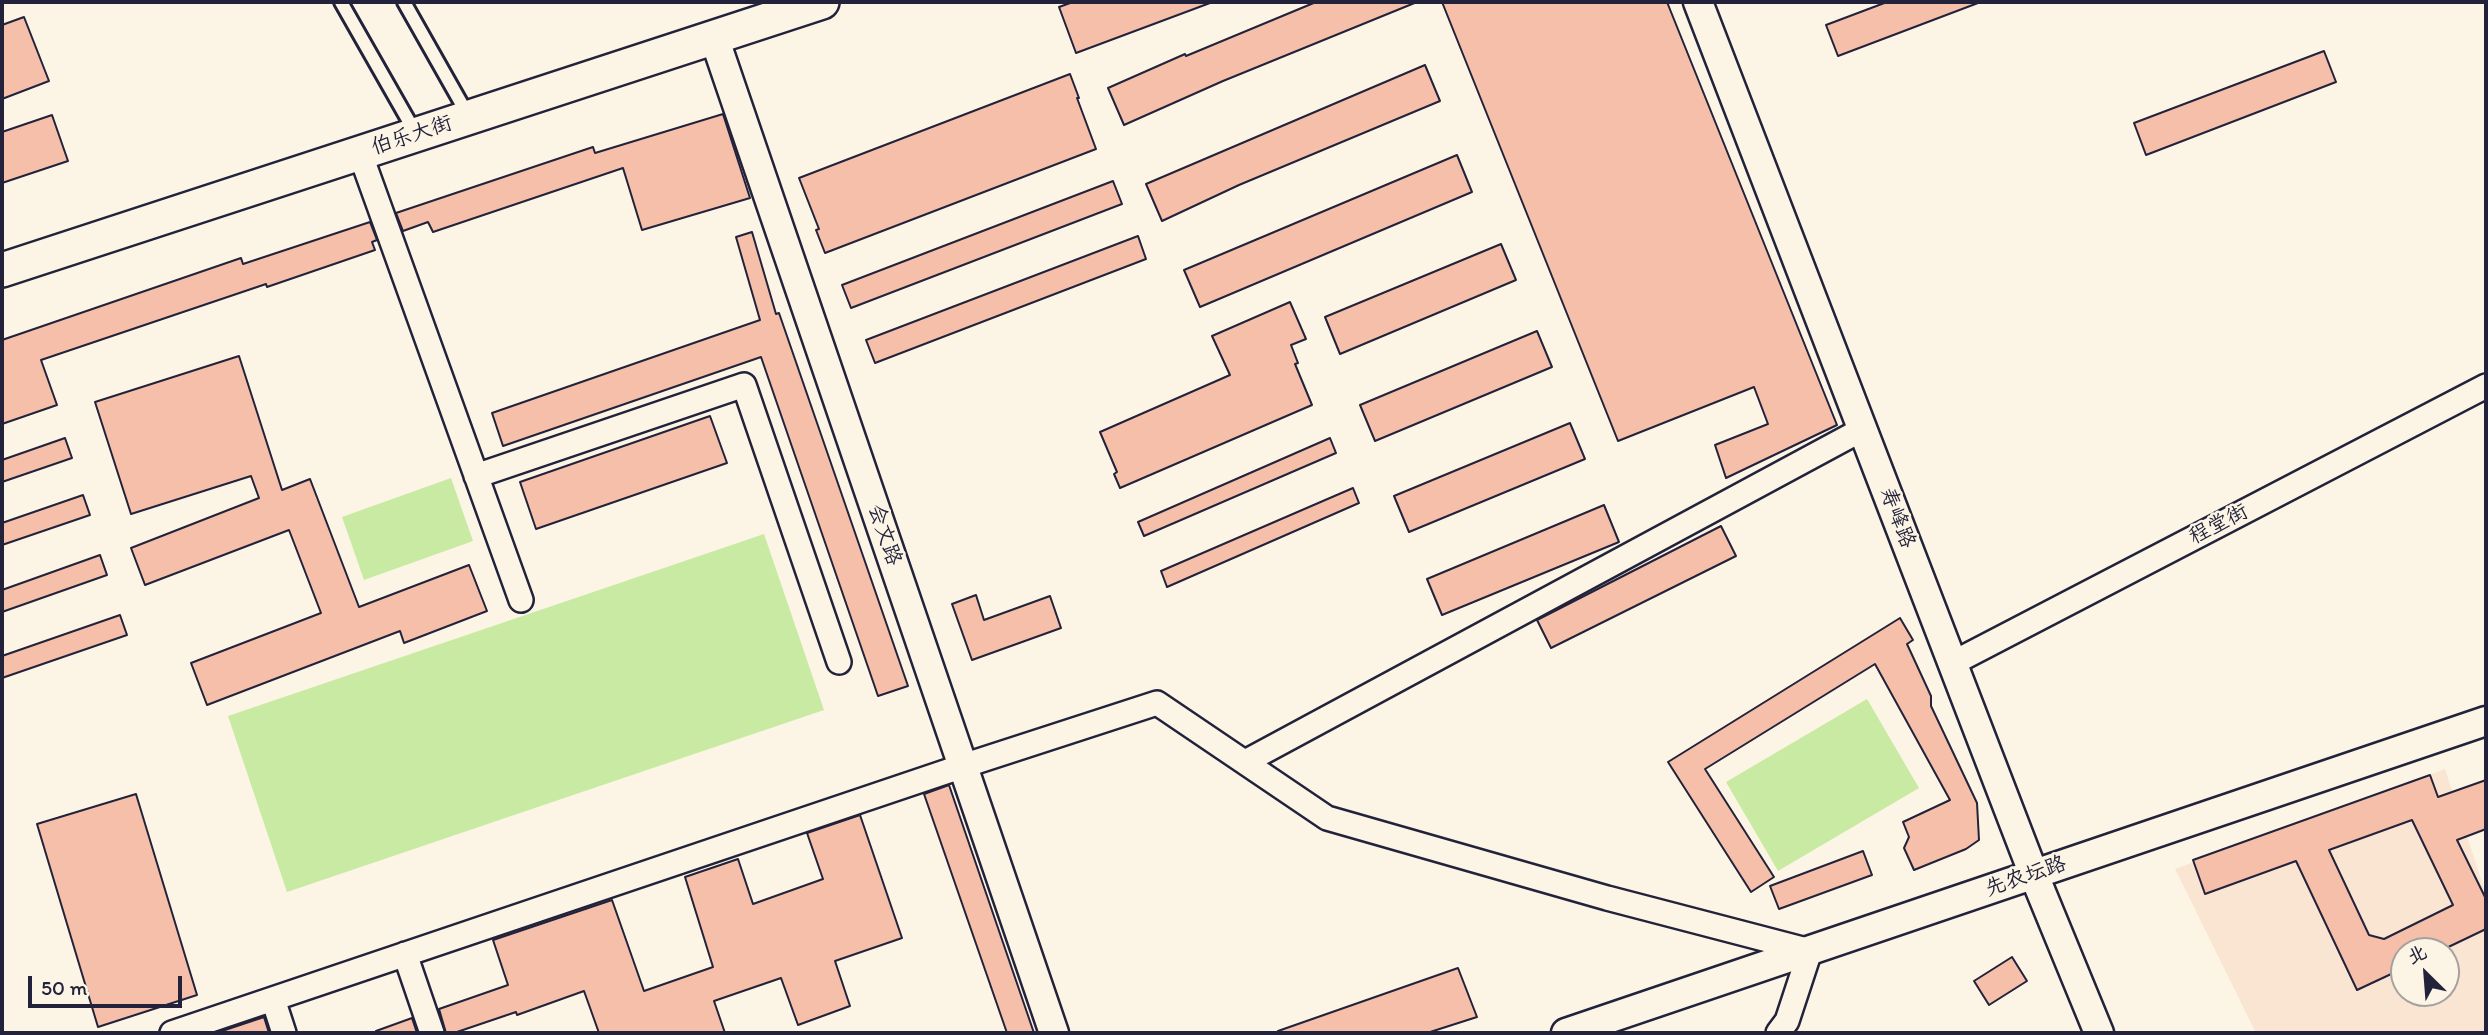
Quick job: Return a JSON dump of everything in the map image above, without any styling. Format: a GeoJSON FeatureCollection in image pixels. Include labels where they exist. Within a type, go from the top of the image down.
{"type":"FeatureCollection","features":[{"type":"Feature","properties":{"kind":"main road","name":"伯乐大街"},"geometry":{"type":"LineString","coordinates":[[2,270],[822,2]]}},
{"type":"Feature","properties":{"kind":"street","name":"寿峰路"},"geometry":{"type":"LineString","coordinates":[[1698,2],[2034,875],[2099,1033]]}},
{"type":"Feature","properties":{"kind":"street","name":"会文路"},"geometry":{"type":"LineString","coordinates":[[714,37],[1054,1033]]}},
{"type":"Feature","properties":{"kind":"street"},"geometry":{"type":"LineString","coordinates":[[360,153],[521,600]]}},
{"type":"Feature","properties":{"kind":"street"},"geometry":{"type":"LineString","coordinates":[[476,476],[744,385],[839,662]]}},
{"type":"Feature","properties":{"kind":"street","name":"程堂街"},"geometry":{"type":"LineString","coordinates":[[1953,663],[2486,386]]}},
{"type":"Feature","properties":{"kind":"street"},"geometry":{"type":"LineString","coordinates":[[1245,762],[1863,429]]}},
{"type":"Feature","properties":{"kind":"street"},"geometry":{"type":"LineString","coordinates":[[172,1033],[1157,703],[1327,818],[1607,898],[1811,950],[1787,1021],[1779,1033]]}},
{"type":"Feature","properties":{"kind":"street","name":"先农坛路"},"geometry":{"type":"LineString","coordinates":[[1566,1033],[2486,721]]}},
{"type":"Feature","properties":{"kind":"street"},"geometry":{"type":"LineString","coordinates":[[405,954],[432,1033]]}},
{"type":"Feature","properties":{"kind":"street"},"geometry":{"type":"LineString","coordinates":[[273,999],[284,1033]]}},
{"type":"Feature","properties":{"kind":"lane"},"geometry":{"type":"LineString","coordinates":[[341,2],[416,135]]}},
{"type":"Feature","properties":{"kind":"lane"},"geometry":{"type":"LineString","coordinates":[[404,2],[469,117]]}},
{"type":"Feature","properties":{"kind":"shaded area"},"geometry":{"type":"Polygon","coordinates":[[[2445,769],[2486,894],[2486,1033],[2256,1033],[2175,869],[2445,769]]]}},
{"type":"Feature","properties":{"kind":"green space"},"geometry":{"type":"Polygon","coordinates":[[[451,478],[473,541],[364,580],[342,517],[451,478]]]}},
{"type":"Feature","properties":{"kind":"green space"},"geometry":{"type":"Polygon","coordinates":[[[764,534],[824,710],[287,892],[228,716],[764,534]]]}},
{"type":"Feature","properties":{"kind":"green space"},"geometry":{"type":"Polygon","coordinates":[[[1867,699],[1919,788],[1778,871],[1726,782],[1867,699]]]}},
{"type":"Feature","properties":{"kind":"building"},"geometry":{"type":"Polygon","coordinates":[[[1073,2],[1210,3],[1076,53],[1059,7],[1073,2]]]}},
{"type":"Feature","properties":{"kind":"building"},"geometry":{"type":"Polygon","coordinates":[[[1316,2],[1417,2],[1223,81],[1124,125],[1108,88],[1316,2]]]}},
{"type":"Feature","properties":{"kind":"building"},"geometry":{"type":"Polygon","coordinates":[[[1442,2],[1667,2],[1837,425],[1726,478],[1715,445],[1768,424],[1754,387],[1618,441],[1442,2]]]}},
{"type":"Feature","properties":{"kind":"building"},"geometry":{"type":"Polygon","coordinates":[[[1887,2],[1978,3],[1838,56],[1826,25],[1887,2]]]}},
{"type":"Feature","properties":{"kind":"building"},"geometry":{"type":"Polygon","coordinates":[[[24,17],[49,81],[2,99],[2,25],[24,17]]]}},
{"type":"Feature","properties":{"kind":"building"},"geometry":{"type":"Polygon","coordinates":[[[2324,51],[2336,82],[2146,155],[2134,123],[2324,51]]]}},
{"type":"Feature","properties":{"kind":"building"},"geometry":{"type":"Polygon","coordinates":[[[1425,65],[1440,101],[1239,185],[1162,221],[1146,184],[1425,65]]]}},
{"type":"Feature","properties":{"kind":"building"},"geometry":{"type":"Polygon","coordinates":[[[1070,74],[1096,149],[825,253],[816,230],[819,229],[799,178],[1070,74]]]}},
{"type":"Feature","properties":{"kind":"building"},"geometry":{"type":"Polygon","coordinates":[[[723,114],[750,198],[642,230],[623,168],[433,232],[428,222],[403,231],[396,213],[593,147],[595,153],[723,114]]]}},
{"type":"Feature","properties":{"kind":"building"},"geometry":{"type":"Polygon","coordinates":[[[52,115],[68,161],[2,183],[2,132],[52,115]]]}},
{"type":"Feature","properties":{"kind":"building"},"geometry":{"type":"Polygon","coordinates":[[[1457,155],[1472,192],[1200,307],[1184,270],[1457,155]]]}},
{"type":"Feature","properties":{"kind":"building"},"geometry":{"type":"Polygon","coordinates":[[[1113,181],[1122,204],[851,308],[842,285],[1113,181]]]}},
{"type":"Feature","properties":{"kind":"building"},"geometry":{"type":"Polygon","coordinates":[[[370,222],[377,240],[372,242],[375,250],[41,360],[57,405],[2,424],[2,340],[241,258],[243,264],[370,222]]]}},
{"type":"Feature","properties":{"kind":"building"},"geometry":{"type":"Polygon","coordinates":[[[752,232],[776,314],[779,313],[908,686],[878,696],[761,357],[503,446],[492,413],[760,320],[736,237],[752,232]]]}},
{"type":"Feature","properties":{"kind":"building"},"geometry":{"type":"Polygon","coordinates":[[[1138,236],[1146,259],[875,363],[866,340],[1138,236]]]}},
{"type":"Feature","properties":{"kind":"building"},"geometry":{"type":"Polygon","coordinates":[[[1501,244],[1516,280],[1340,354],[1325,317],[1501,244]]]}},
{"type":"Feature","properties":{"kind":"building"},"geometry":{"type":"Polygon","coordinates":[[[1290,302],[1306,339],[1291,345],[1298,363],[1295,364],[1312,405],[1120,488],[1114,474],[1117,472],[1100,432],[1230,375],[1212,336],[1290,302]]]}},
{"type":"Feature","properties":{"kind":"building"},"geometry":{"type":"Polygon","coordinates":[[[1537,331],[1552,367],[1375,441],[1360,405],[1537,331]]]}},
{"type":"Feature","properties":{"kind":"building"},"geometry":{"type":"Polygon","coordinates":[[[239,356],[282,490],[310,479],[359,607],[469,565],[487,611],[404,643],[400,631],[207,705],[191,663],[321,613],[289,530],[145,585],[131,548],[259,498],[251,476],[131,514],[95,402],[239,356]]]}},
{"type":"Feature","properties":{"kind":"building"},"geometry":{"type":"Polygon","coordinates":[[[710,416],[727,463],[536,529],[520,482],[710,416]]]}},
{"type":"Feature","properties":{"kind":"building"},"geometry":{"type":"Polygon","coordinates":[[[1570,423],[1585,459],[1409,532],[1394,496],[1570,423]]]}},
{"type":"Feature","properties":{"kind":"building"},"geometry":{"type":"Polygon","coordinates":[[[65,438],[72,458],[2,482],[2,460],[65,438]]]}},
{"type":"Feature","properties":{"kind":"building"},"geometry":{"type":"Polygon","coordinates":[[[1330,438],[1336,453],[1144,536],[1138,522],[1330,438]]]}},
{"type":"Feature","properties":{"kind":"building"},"geometry":{"type":"Polygon","coordinates":[[[1353,488],[1359,503],[1167,587],[1161,571],[1353,488]]]}},
{"type":"Feature","properties":{"kind":"building"},"geometry":{"type":"Polygon","coordinates":[[[83,495],[90,515],[2,545],[2,523],[83,495]]]}},
{"type":"Feature","properties":{"kind":"building"},"geometry":{"type":"Polygon","coordinates":[[[1604,505],[1619,542],[1442,615],[1427,579],[1604,505]]]}},
{"type":"Feature","properties":{"kind":"building"},"geometry":{"type":"Polygon","coordinates":[[[1721,526],[1736,556],[1551,648],[1537,620],[1721,526]]]}},
{"type":"Feature","properties":{"kind":"building"},"geometry":{"type":"Polygon","coordinates":[[[100,555],[107,575],[2,612],[2,590],[100,555]]]}},
{"type":"Feature","properties":{"kind":"building"},"geometry":{"type":"Polygon","coordinates":[[[976,595],[984,620],[1050,596],[1061,628],[972,660],[952,604],[976,595]]]}},
{"type":"Feature","properties":{"kind":"building"},"geometry":{"type":"Polygon","coordinates":[[[120,615],[127,635],[2,678],[2,656],[120,615]]]}},
{"type":"Feature","properties":{"kind":"building"},"geometry":{"type":"Polygon","coordinates":[[[1900,618],[1913,640],[1907,644],[1931,696],[1931,706],[1977,803],[1979,840],[1966,849],[1914,870],[1904,848],[1909,837],[1903,822],[1950,800],[1875,664],[1705,769],[1774,877],[1751,892],[1668,762],[1900,618]]]}},
{"type":"Feature","properties":{"kind":"building"},"geometry":{"type":"Polygon","coordinates":[[[2430,775],[2438,797],[2486,780],[2486,829],[2457,840],[2486,899],[2486,929],[2460,941],[2460,937],[2390,937],[2390,975],[2357,990],[2296,861],[2205,894],[2193,860],[2430,775]],[[2412,820],[2329,850],[2369,935],[2384,939],[2453,905],[2412,820]]]}},
{"type":"Feature","properties":{"kind":"building"},"geometry":{"type":"Polygon","coordinates":[[[949,785],[1034,1033],[1007,1033],[924,794],[949,785]]]}},
{"type":"Feature","properties":{"kind":"building"},"geometry":{"type":"Polygon","coordinates":[[[136,794],[197,995],[98,1027],[37,824],[136,794]]]}},
{"type":"Feature","properties":{"kind":"building"},"geometry":{"type":"Polygon","coordinates":[[[860,815],[902,938],[835,961],[850,1006],[798,1025],[781,978],[714,1001],[725,1033],[599,1033],[584,991],[517,1015],[516,1012],[454,1033],[446,1033],[439,1009],[508,985],[493,940],[612,900],[644,991],[713,967],[685,877],[738,859],[753,904],[823,879],[807,833],[860,815]]]}},
{"type":"Feature","properties":{"kind":"building"},"geometry":{"type":"Polygon","coordinates":[[[1863,851],[1872,875],[1779,909],[1770,886],[1863,851]]]}},
{"type":"Feature","properties":{"kind":"building"},"geometry":{"type":"Polygon","coordinates":[[[2012,957],[2027,981],[1989,1005],[1974,981],[2012,957]]]}},
{"type":"Feature","properties":{"kind":"building"},"geometry":{"type":"Polygon","coordinates":[[[1458,968],[1477,1017],[1427,1033],[1278,1033],[1278,1031],[1458,968]]]}},
{"type":"Feature","properties":{"kind":"building"},"geometry":{"type":"Polygon","coordinates":[[[264,1017],[269,1033],[216,1033],[264,1017]]]}},
{"type":"Feature","properties":{"kind":"building"},"geometry":{"type":"Polygon","coordinates":[[[412,1018],[417,1033],[376,1033],[376,1031],[412,1018]]]}}]}
